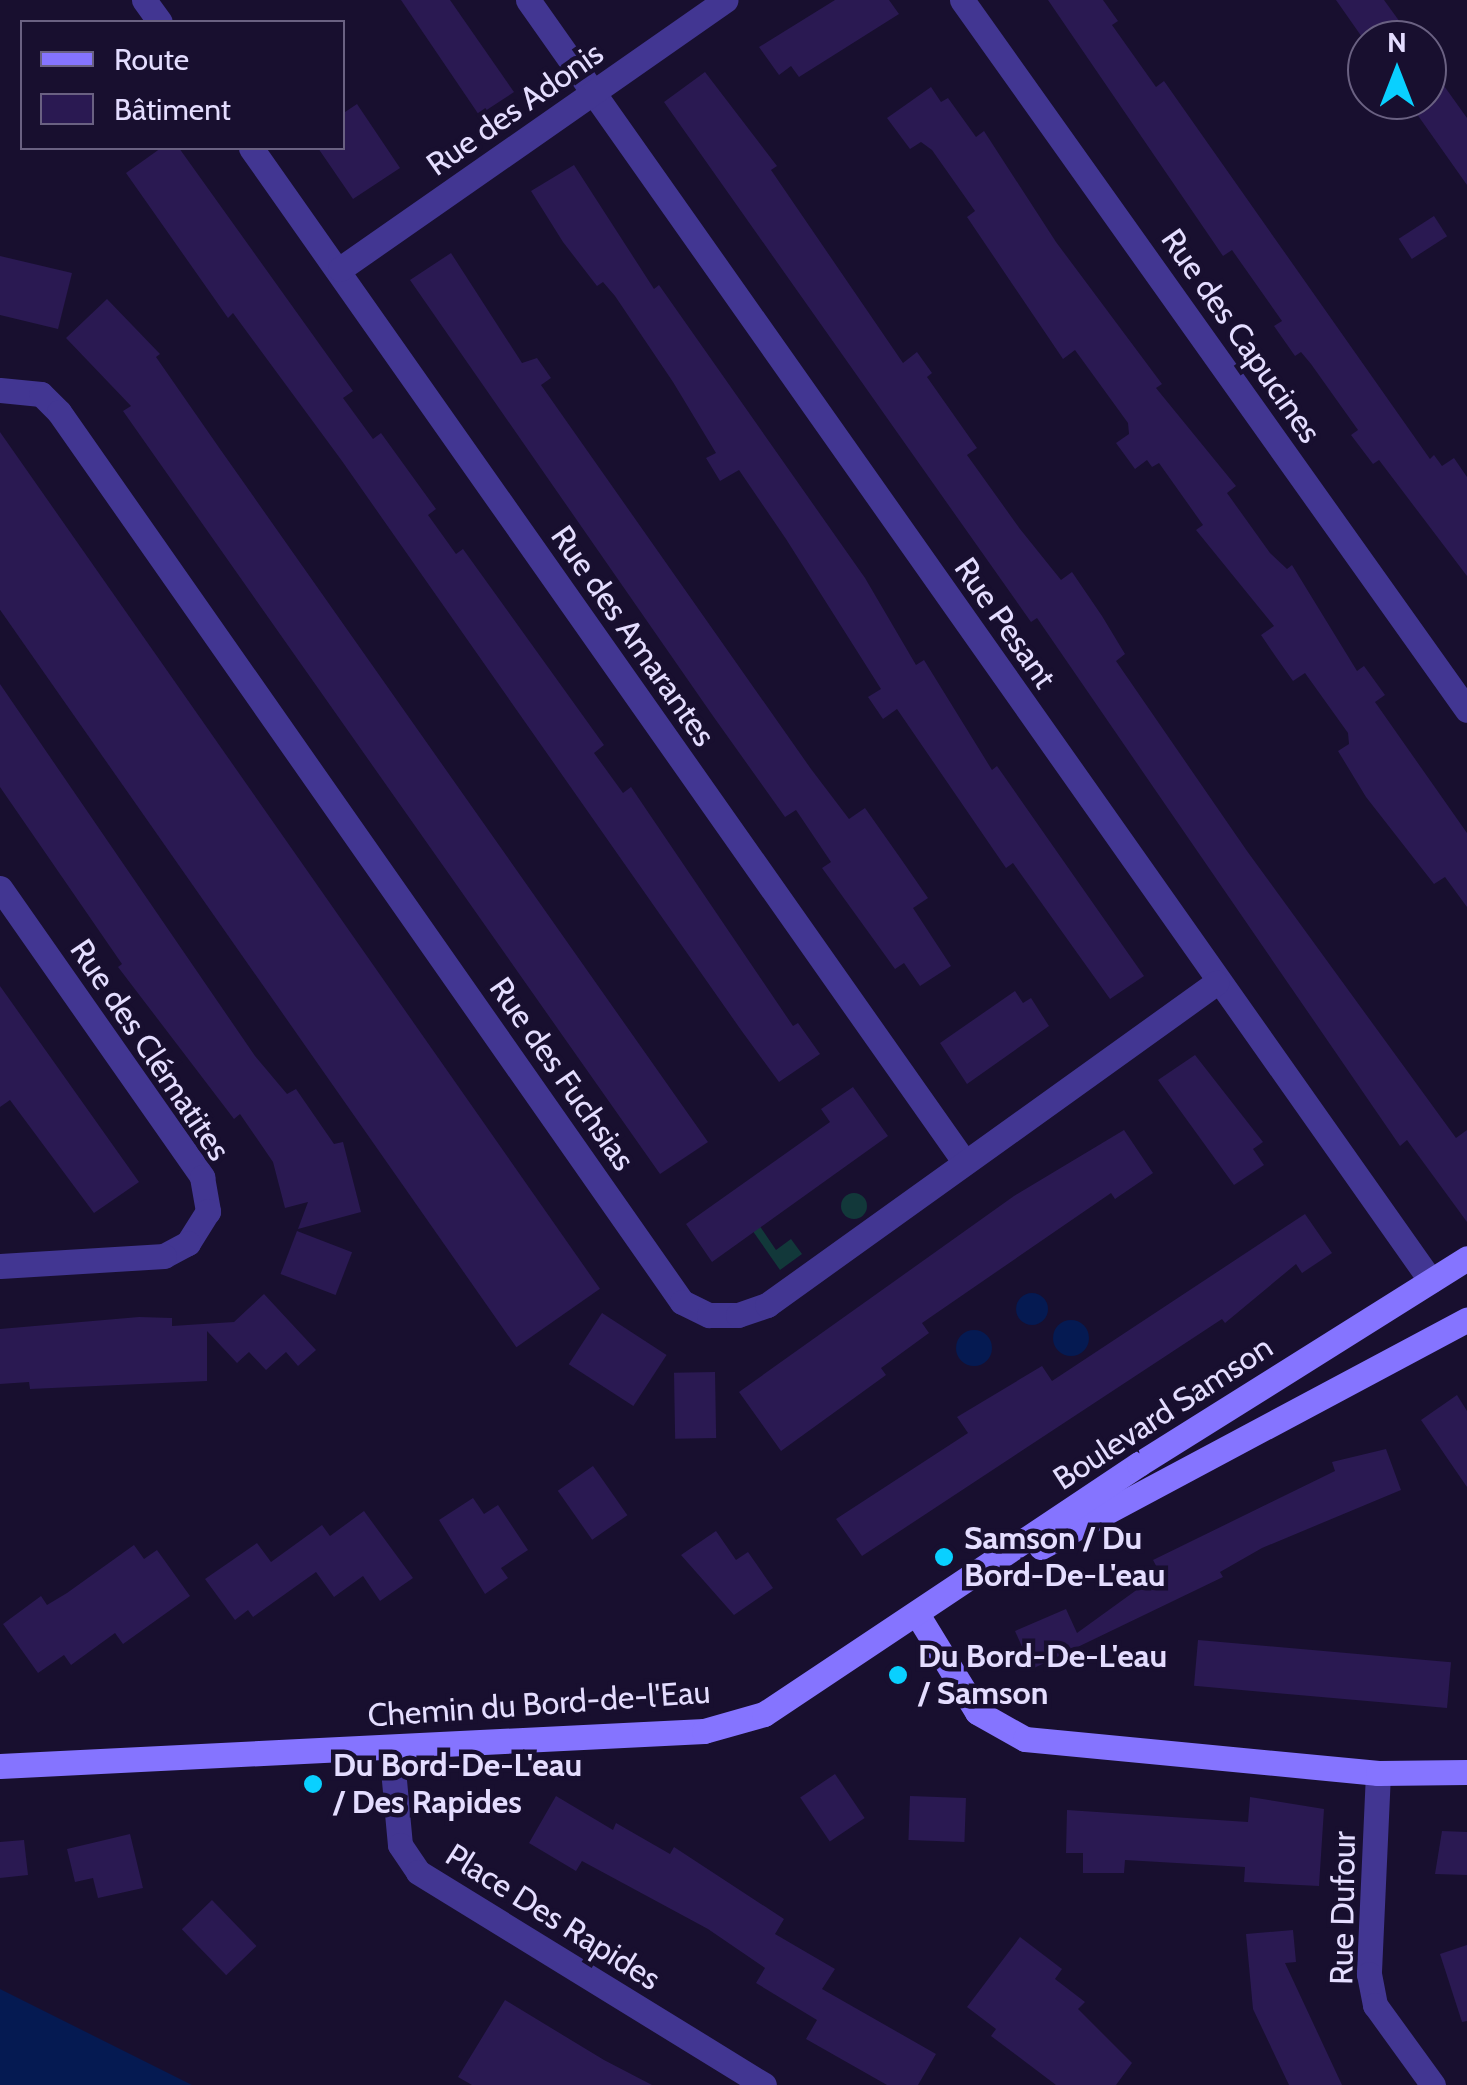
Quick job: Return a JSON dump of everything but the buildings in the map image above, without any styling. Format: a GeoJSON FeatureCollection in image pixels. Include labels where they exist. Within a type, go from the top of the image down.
{"type":"FeatureCollection","features":[{"type":"Feature","properties":{"kind":"street","name":"Rue Pesant"},"geometry":{"type":"LineString","coordinates":[[528,0],[1216,983],[1432,1281]]}},
{"type":"Feature","properties":{"kind":"street","name":"Rue des Adonis"},"geometry":{"type":"LineString","coordinates":[[340,269],[726,0]]}},
{"type":"Feature","properties":{"kind":"street","name":"Rue des Capucines"},"geometry":{"type":"LineString","coordinates":[[962,0],[1467,710]]}},
{"type":"Feature","properties":{"kind":"street","name":"Rue des Amarantes"},"geometry":{"type":"LineString","coordinates":[[251,150],[340,269],[963,1160]]}},
{"type":"Feature","properties":{"kind":"street","name":"Rue des Fuchsias"},"geometry":{"type":"LineString","coordinates":[[0,390],[41,394],[59,412],[682,1302],[708,1315],[738,1315],[767,1305],[963,1160],[1088,1080],[1216,983]]}},
{"type":"Feature","properties":{"kind":"street","name":"Rue des Clématites"},"geometry":{"type":"LineString","coordinates":[[0,888],[202,1177],[208,1210],[188,1243],[164,1256],[0,1266]]}},
{"type":"Feature","properties":{"kind":"street","name":"Boulevard Samson"},"geometry":{"type":"LineString","coordinates":[[917,1614],[1467,1258]]}},
{"type":"Feature","properties":{"kind":"street","name":"Boulevard Samson"},"geometry":{"type":"LineString","coordinates":[[917,1614],[1467,1320]]}},
{"type":"Feature","properties":{"kind":"street","name":"Chemin du Bord-de-l'Eau"},"geometry":{"type":"LineString","coordinates":[[0,1766],[704,1730],[764,1714],[917,1614]]}},
{"type":"Feature","properties":{"kind":"street"},"geometry":{"type":"LineString","coordinates":[[917,1614],[978,1712],[1025,1738],[1378,1773],[1467,1772]]}},
{"type":"Feature","properties":{"kind":"street","name":"Place Des Rapides"},"geometry":{"type":"LineString","coordinates":[[391,1748],[400,1845],[418,1872],[764,2085]]}},
{"type":"Feature","properties":{"kind":"street","name":"Rue Dufour"},"geometry":{"type":"LineString","coordinates":[[1378,1773],[1369,1974],[1375,2005],[1433,2085]]}},
{"type":"Feature","properties":{"kind":"green space"},"geometry":{"type":"Polygon","coordinates":[[[854,1193],[863,1197],[867,1206],[863,1215],[854,1219],[845,1215],[841,1206],[845,1197],[854,1193]]]}},
{"type":"Feature","properties":{"kind":"green space"},"geometry":{"type":"Polygon","coordinates":[[[757,1222],[776,1250],[791,1239],[802,1254],[780,1270],[750,1227],[757,1222]]]}},
{"type":"Feature","properties":{"kind":"shaded area"},"geometry":{"type":"Polygon","coordinates":[[[1032,1293],[1044,1297],[1048,1309],[1044,1321],[1032,1325],[1020,1321],[1016,1309],[1020,1297],[1032,1293]]]}},
{"type":"Feature","properties":{"kind":"shaded area"},"geometry":{"type":"Polygon","coordinates":[[[1071,1320],[1084,1325],[1089,1338],[1084,1351],[1071,1356],[1058,1351],[1053,1338],[1058,1325],[1071,1320]]]}},
{"type":"Feature","properties":{"kind":"shaded area"},"geometry":{"type":"Polygon","coordinates":[[[974,1330],[987,1335],[992,1348],[987,1361],[974,1366],[961,1361],[956,1348],[961,1335],[974,1330]]]}},
{"type":"Feature","properties":{"kind":"shaded area"},"geometry":{"type":"Polygon","coordinates":[[[0,1989],[192,2085],[0,2085],[0,1989]]]}},
{"type":"Feature","properties":{"kind":"place","name":"Samson / Du Bord-De-L'eau"},"geometry":{"type":"Point","coordinates":[944,1557]}},
{"type":"Feature","properties":{"kind":"place","name":"Du Bord-De-L'eau / Samson"},"geometry":{"type":"Point","coordinates":[898,1675]}},
{"type":"Feature","properties":{"kind":"place","name":"Du Bord-De-L'eau / Des Rapides"},"geometry":{"type":"Point","coordinates":[313,1784]}}]}
